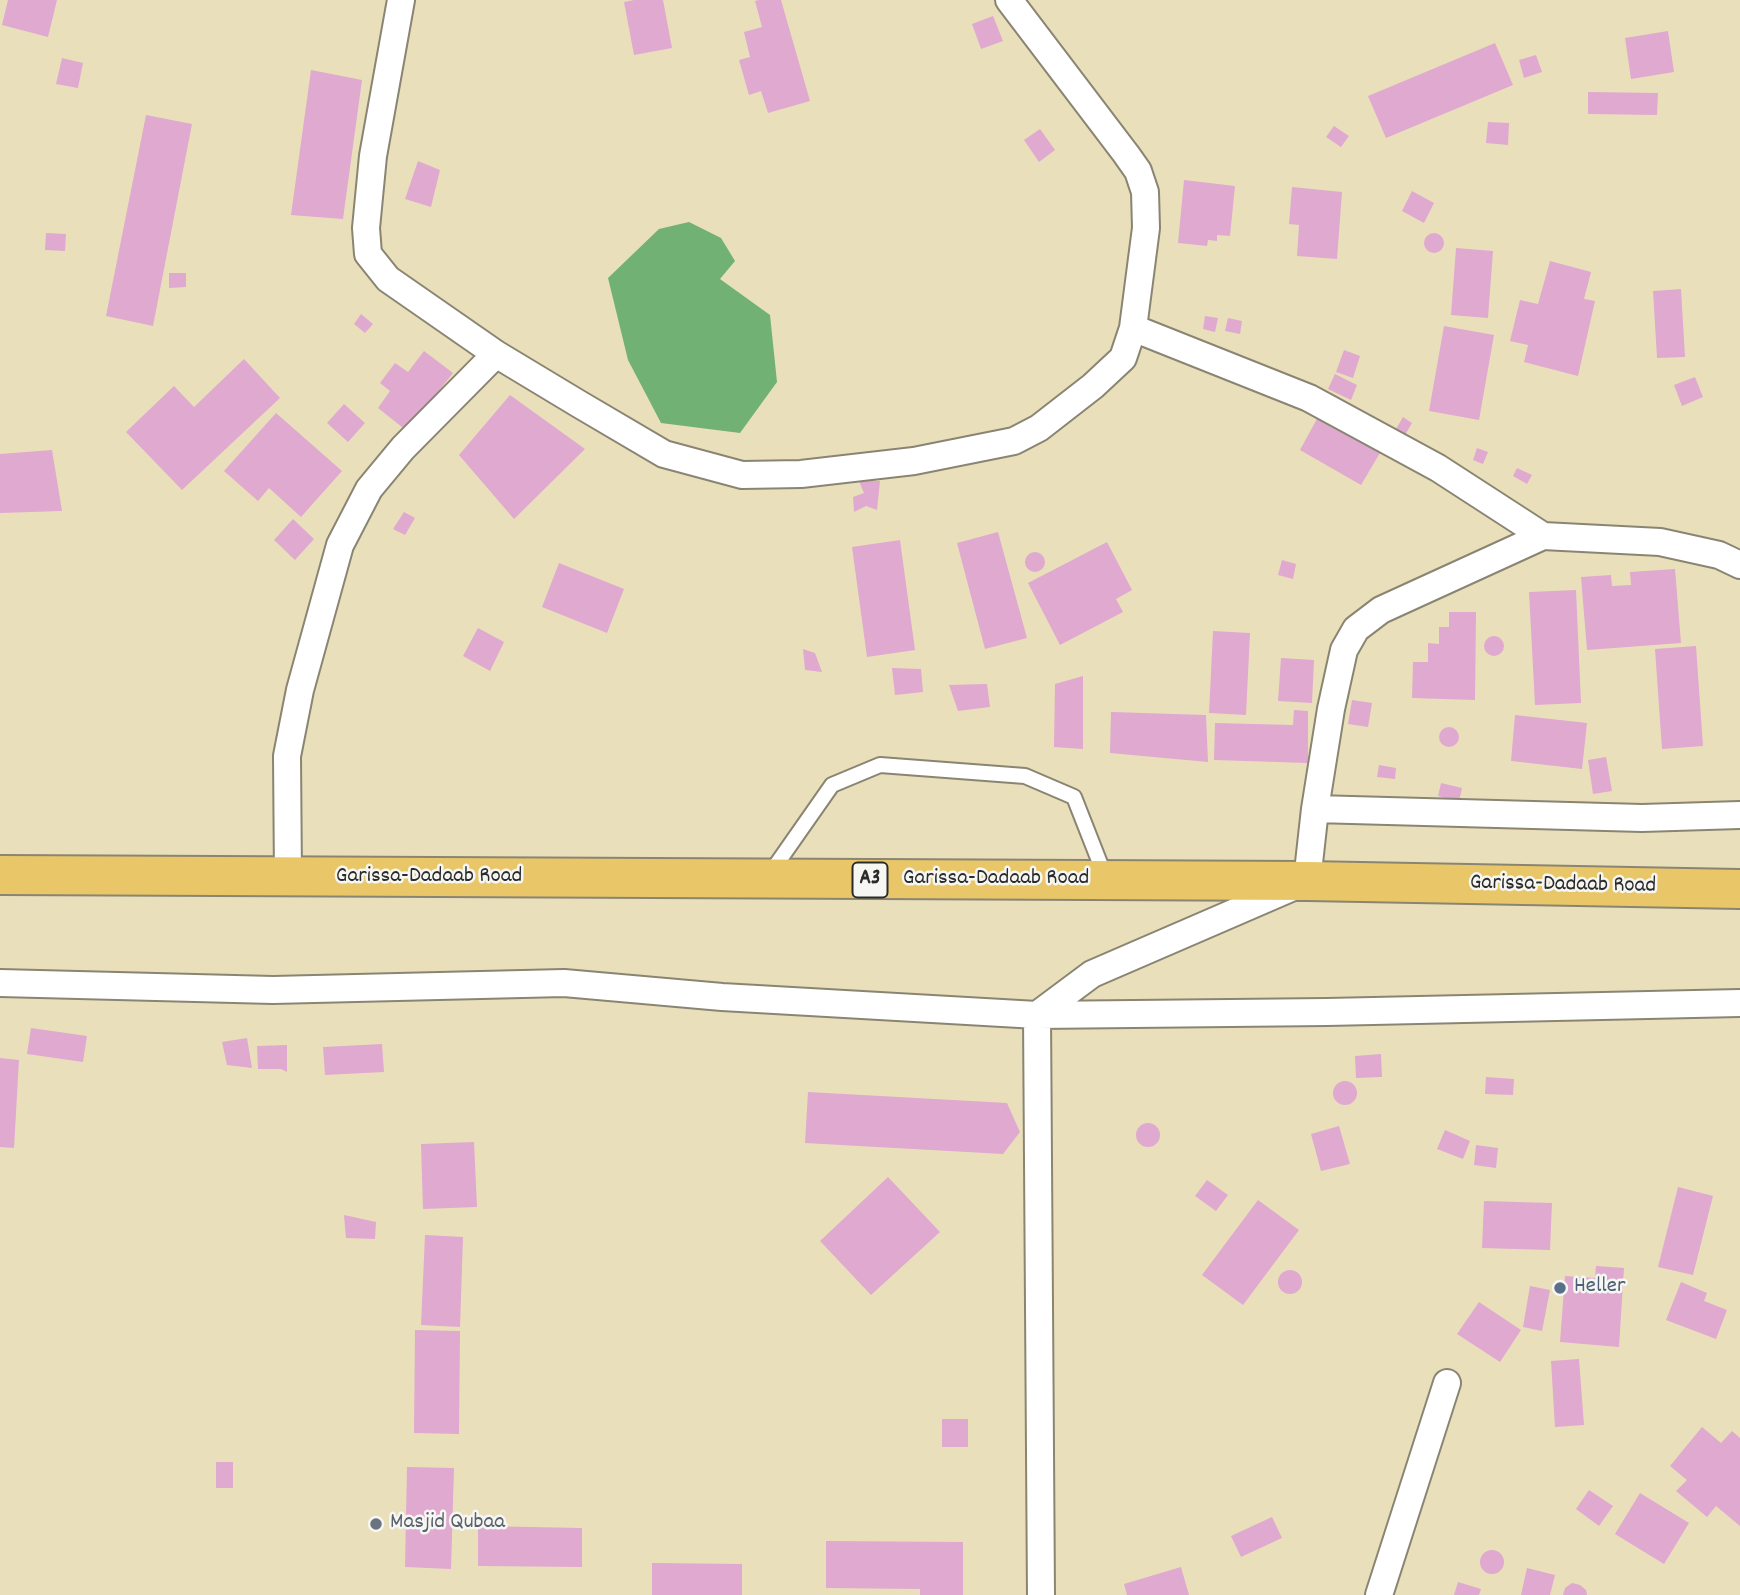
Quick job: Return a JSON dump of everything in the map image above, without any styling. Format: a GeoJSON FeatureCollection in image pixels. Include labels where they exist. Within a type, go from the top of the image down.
{"type":"FeatureCollection","features":[{"type":"Feature","properties":{"kind":"highway","name":"Garissa-Dadaab Road"},"geometry":{"type":"LineString","coordinates":[[0,875],[1307,881],[1740,889]]}},
{"type":"Feature","properties":{"kind":"street"},"geometry":{"type":"LineString","coordinates":[[401,0],[373,156],[366,228],[368,254],[388,279],[496,354],[664,454],[742,475],[801,474],[914,461],[1014,442],[1039,428],[1082,395],[1123,358],[1133,328],[1146,228],[1145,192],[1138,171],[1009,0]]}},
{"type":"Feature","properties":{"kind":"street"},"geometry":{"type":"LineString","coordinates":[[1133,328],[1309,398],[1438,468],[1543,536]]}},
{"type":"Feature","properties":{"kind":"street"},"geometry":{"type":"LineString","coordinates":[[288,878],[287,756],[300,690],[340,545],[369,489],[403,448],[496,354]]}},
{"type":"Feature","properties":{"kind":"street"},"geometry":{"type":"LineString","coordinates":[[1037,1014],[1092,974],[1307,881],[1331,709],[1344,650],[1356,629],[1390,605],[1543,536],[1660,542],[1719,555],[1740,565]]}},
{"type":"Feature","properties":{"kind":"street"},"geometry":{"type":"LineString","coordinates":[[1315,809],[1642,818],[1740,815]]}},
{"type":"Feature","properties":{"kind":"street"},"geometry":{"type":"LineString","coordinates":[[0,983],[273,990],[564,983],[722,997],[1037,1014],[1740,1003]]}},
{"type":"Feature","properties":{"kind":"street"},"geometry":{"type":"LineString","coordinates":[[1037,1014],[1041,1595]]}},
{"type":"Feature","properties":{"kind":"street"},"geometry":{"type":"LineString","coordinates":[[1379,1595],[1447,1383]]}},
{"type":"Feature","properties":{"kind":"lane"},"geometry":{"type":"LineString","coordinates":[[766,879],[832,785],[880,765],[1025,776],[1074,797],[1107,881]]}},
{"type":"Feature","properties":{"kind":"green space"},"geometry":{"type":"Polygon","coordinates":[[[689,222],[721,238],[735,261],[720,279],[770,315],[777,382],[740,433],[661,423],[628,360],[608,278],[659,229],[689,222]]]}},
{"type":"Feature","properties":{"kind":"building"},"geometry":{"type":"Polygon","coordinates":[[[8,0],[57,0],[48,37],[2,25],[8,0]]]}},
{"type":"Feature","properties":{"kind":"building"},"geometry":{"type":"Polygon","coordinates":[[[663,0],[672,48],[634,55],[624,2],[663,0]]]}},
{"type":"Feature","properties":{"kind":"building"},"geometry":{"type":"Polygon","coordinates":[[[781,0],[810,101],[768,113],[761,91],[749,95],[739,60],[750,57],[744,32],[762,27],[755,1],[781,0]]]}},
{"type":"Feature","properties":{"kind":"building"},"geometry":{"type":"Polygon","coordinates":[[[993,16],[1003,41],[981,49],[972,24],[993,16]]]}},
{"type":"Feature","properties":{"kind":"building"},"geometry":{"type":"Polygon","coordinates":[[[1668,31],[1674,72],[1631,79],[1625,38],[1668,31]]]}},
{"type":"Feature","properties":{"kind":"building"},"geometry":{"type":"Polygon","coordinates":[[[1495,43],[1513,85],[1386,138],[1368,96],[1495,43]]]}},
{"type":"Feature","properties":{"kind":"building"},"geometry":{"type":"Polygon","coordinates":[[[1536,55],[1542,72],[1524,78],[1519,60],[1536,55]]]}},
{"type":"Feature","properties":{"kind":"building"},"geometry":{"type":"Polygon","coordinates":[[[62,58],[83,63],[78,88],[56,84],[62,58]]]}},
{"type":"Feature","properties":{"kind":"building"},"geometry":{"type":"Polygon","coordinates":[[[311,70],[362,80],[343,219],[291,215],[311,70]]]}},
{"type":"Feature","properties":{"kind":"building"},"geometry":{"type":"Polygon","coordinates":[[[1588,92],[1658,93],[1657,115],[1588,114],[1588,92]]]}},
{"type":"Feature","properties":{"kind":"building"},"geometry":{"type":"Polygon","coordinates":[[[146,115],[192,124],[153,326],[106,316],[146,115]]]}},
{"type":"Feature","properties":{"kind":"building"},"geometry":{"type":"Polygon","coordinates":[[[1488,122],[1509,123],[1508,145],[1486,143],[1488,122]]]}},
{"type":"Feature","properties":{"kind":"building"},"geometry":{"type":"Polygon","coordinates":[[[1334,126],[1349,136],[1341,147],[1326,137],[1334,126]]]}},
{"type":"Feature","properties":{"kind":"building"},"geometry":{"type":"Polygon","coordinates":[[[1040,129],[1055,150],[1039,162],[1024,140],[1040,129]]]}},
{"type":"Feature","properties":{"kind":"building"},"geometry":{"type":"Polygon","coordinates":[[[418,161],[440,170],[431,207],[405,199],[418,161]]]}},
{"type":"Feature","properties":{"kind":"building"},"geometry":{"type":"Polygon","coordinates":[[[1184,180],[1235,186],[1230,236],[1217,235],[1217,241],[1208,240],[1207,246],[1178,243],[1184,180]]]}},
{"type":"Feature","properties":{"kind":"building"},"geometry":{"type":"Polygon","coordinates":[[[1292,187],[1342,192],[1337,259],[1297,256],[1299,225],[1289,224],[1292,187]]]}},
{"type":"Feature","properties":{"kind":"building"},"geometry":{"type":"Polygon","coordinates":[[[1412,191],[1434,203],[1424,223],[1402,211],[1412,191]]]}},
{"type":"Feature","properties":{"kind":"building"},"geometry":{"type":"Polygon","coordinates":[[[46,233],[66,234],[65,251],[45,250],[46,233]]]}},
{"type":"Feature","properties":{"kind":"building"},"geometry":{"type":"Polygon","coordinates":[[[1434,233],[1441,236],[1444,243],[1441,250],[1434,253],[1427,250],[1424,243],[1427,236],[1434,233]]]}},
{"type":"Feature","properties":{"kind":"building"},"geometry":{"type":"Polygon","coordinates":[[[1456,248],[1493,251],[1488,318],[1451,315],[1456,248]]]}},
{"type":"Feature","properties":{"kind":"building"},"geometry":{"type":"Polygon","coordinates":[[[1550,261],[1591,272],[1584,299],[1595,301],[1578,376],[1524,362],[1528,345],[1510,341],[1520,300],[1538,304],[1550,261]]]}},
{"type":"Feature","properties":{"kind":"building"},"geometry":{"type":"Polygon","coordinates":[[[169,273],[186,273],[186,287],[169,288],[169,273]]]}},
{"type":"Feature","properties":{"kind":"building"},"geometry":{"type":"Polygon","coordinates":[[[1681,289],[1685,357],[1657,358],[1653,291],[1681,289]]]}},
{"type":"Feature","properties":{"kind":"building"},"geometry":{"type":"Polygon","coordinates":[[[361,314],[373,324],[365,333],[354,324],[361,314]]]}},
{"type":"Feature","properties":{"kind":"building"},"geometry":{"type":"Polygon","coordinates":[[[1205,316],[1218,318],[1215,332],[1203,329],[1205,316]]]}},
{"type":"Feature","properties":{"kind":"building"},"geometry":{"type":"Polygon","coordinates":[[[1228,318],[1242,321],[1240,334],[1225,331],[1228,318]]]}},
{"type":"Feature","properties":{"kind":"building"},"geometry":{"type":"Polygon","coordinates":[[[1444,326],[1494,335],[1479,420],[1429,411],[1444,326]]]}},
{"type":"Feature","properties":{"kind":"building"},"geometry":{"type":"Polygon","coordinates":[[[1344,350],[1360,356],[1353,378],[1336,372],[1344,350]]]}},
{"type":"Feature","properties":{"kind":"building"},"geometry":{"type":"Polygon","coordinates":[[[424,351],[453,373],[407,431],[378,408],[390,391],[380,383],[395,363],[408,372],[424,351]]]}},
{"type":"Feature","properties":{"kind":"building"},"geometry":{"type":"Polygon","coordinates":[[[244,359],[280,398],[182,490],[126,432],[174,386],[194,407],[244,359]]]}},
{"type":"Feature","properties":{"kind":"building"},"geometry":{"type":"Polygon","coordinates":[[[1335,374],[1357,385],[1351,400],[1328,389],[1335,374]]]}},
{"type":"Feature","properties":{"kind":"building"},"geometry":{"type":"Polygon","coordinates":[[[1695,377],[1703,397],[1682,406],[1674,385],[1695,377]]]}},
{"type":"Feature","properties":{"kind":"building"},"geometry":{"type":"Polygon","coordinates":[[[510,395],[585,449],[514,519],[459,455],[510,395]]]}},
{"type":"Feature","properties":{"kind":"building"},"geometry":{"type":"Polygon","coordinates":[[[344,404],[365,423],[348,442],[327,423],[344,404]]]}},
{"type":"Feature","properties":{"kind":"building"},"geometry":{"type":"Polygon","coordinates":[[[276,413],[342,471],[301,517],[269,488],[258,501],[224,471],[276,413]]]}},
{"type":"Feature","properties":{"kind":"building"},"geometry":{"type":"Polygon","coordinates":[[[1318,417],[1380,453],[1361,485],[1300,450],[1318,417]]]}},
{"type":"Feature","properties":{"kind":"building"},"geometry":{"type":"Polygon","coordinates":[[[1403,417],[1412,423],[1405,435],[1396,429],[1403,417]]]}},
{"type":"Feature","properties":{"kind":"building"},"geometry":{"type":"Polygon","coordinates":[[[1477,448],[1488,452],[1483,464],[1473,460],[1477,448]]]}},
{"type":"Feature","properties":{"kind":"building"},"geometry":{"type":"Polygon","coordinates":[[[52,450],[62,511],[0,513],[0,454],[52,450]]]}},
{"type":"Feature","properties":{"kind":"building"},"geometry":{"type":"Polygon","coordinates":[[[1517,468],[1532,475],[1527,484],[1513,476],[1517,468]]]}},
{"type":"Feature","properties":{"kind":"building"},"geometry":{"type":"Polygon","coordinates":[[[859,481],[880,481],[877,510],[866,506],[854,512],[853,497],[864,493],[859,481]]]}},
{"type":"Feature","properties":{"kind":"building"},"geometry":{"type":"Polygon","coordinates":[[[404,512],[415,518],[405,535],[393,529],[404,512]]]}},
{"type":"Feature","properties":{"kind":"building"},"geometry":{"type":"Polygon","coordinates":[[[293,519],[314,539],[295,560],[274,540],[293,519]]]}},
{"type":"Feature","properties":{"kind":"building"},"geometry":{"type":"Polygon","coordinates":[[[998,532],[1027,638],[985,649],[957,543],[998,532]]]}},
{"type":"Feature","properties":{"kind":"building"},"geometry":{"type":"Polygon","coordinates":[[[900,540],[915,650],[867,657],[852,547],[900,540]]]}},
{"type":"Feature","properties":{"kind":"building"},"geometry":{"type":"Polygon","coordinates":[[[1107,542],[1132,590],[1116,599],[1123,612],[1060,645],[1028,583],[1107,542]]]}},
{"type":"Feature","properties":{"kind":"building"},"geometry":{"type":"Polygon","coordinates":[[[1035,552],[1042,555],[1045,562],[1042,569],[1035,572],[1028,569],[1025,562],[1028,555],[1035,552]]]}},
{"type":"Feature","properties":{"kind":"building"},"geometry":{"type":"Polygon","coordinates":[[[1282,560],[1296,564],[1293,579],[1278,575],[1282,560]]]}},
{"type":"Feature","properties":{"kind":"building"},"geometry":{"type":"Polygon","coordinates":[[[559,563],[624,589],[607,633],[542,607],[559,563]]]}},
{"type":"Feature","properties":{"kind":"building"},"geometry":{"type":"Polygon","coordinates":[[[1675,569],[1681,643],[1587,650],[1581,577],[1611,575],[1612,586],[1631,585],[1630,572],[1675,569]]]}},
{"type":"Feature","properties":{"kind":"building"},"geometry":{"type":"Polygon","coordinates":[[[1576,590],[1581,703],[1535,705],[1529,592],[1576,590]]]}},
{"type":"Feature","properties":{"kind":"building"},"geometry":{"type":"Polygon","coordinates":[[[1449,612],[1476,612],[1475,700],[1412,698],[1413,662],[1428,662],[1428,643],[1439,644],[1439,627],[1449,627],[1449,612]]]}},
{"type":"Feature","properties":{"kind":"building"},"geometry":{"type":"Polygon","coordinates":[[[478,628],[504,642],[490,671],[463,656],[478,628]]]}},
{"type":"Feature","properties":{"kind":"building"},"geometry":{"type":"Polygon","coordinates":[[[1213,631],[1250,633],[1246,715],[1209,713],[1213,631]]]}},
{"type":"Feature","properties":{"kind":"building"},"geometry":{"type":"Polygon","coordinates":[[[1494,636],[1501,639],[1504,646],[1501,653],[1494,656],[1487,653],[1484,646],[1487,639],[1494,636]]]}},
{"type":"Feature","properties":{"kind":"building"},"geometry":{"type":"Polygon","coordinates":[[[1696,646],[1703,746],[1662,749],[1655,649],[1696,646]]]}},
{"type":"Feature","properties":{"kind":"building"},"geometry":{"type":"Polygon","coordinates":[[[803,649],[815,653],[822,672],[805,670],[803,649]]]}},
{"type":"Feature","properties":{"kind":"building"},"geometry":{"type":"Polygon","coordinates":[[[1281,658],[1314,660],[1312,703],[1278,701],[1281,658]]]}},
{"type":"Feature","properties":{"kind":"building"},"geometry":{"type":"Polygon","coordinates":[[[892,668],[921,669],[923,692],[895,695],[892,668]]]}},
{"type":"Feature","properties":{"kind":"building"},"geometry":{"type":"Polygon","coordinates":[[[1083,676],[1083,749],[1054,747],[1055,684],[1083,676]]]}},
{"type":"Feature","properties":{"kind":"building"},"geometry":{"type":"Polygon","coordinates":[[[987,684],[990,707],[958,711],[949,685],[987,684]]]}},
{"type":"Feature","properties":{"kind":"building"},"geometry":{"type":"Polygon","coordinates":[[[1352,700],[1372,703],[1368,727],[1348,724],[1352,700]]]}},
{"type":"Feature","properties":{"kind":"building"},"geometry":{"type":"Polygon","coordinates":[[[1294,710],[1308,711],[1308,763],[1214,760],[1215,723],[1293,725],[1294,710]]]}},
{"type":"Feature","properties":{"kind":"building"},"geometry":{"type":"Polygon","coordinates":[[[1111,712],[1206,715],[1208,762],[1110,753],[1111,712]]]}},
{"type":"Feature","properties":{"kind":"building"},"geometry":{"type":"Polygon","coordinates":[[[1515,715],[1587,723],[1582,769],[1511,761],[1515,715]]]}},
{"type":"Feature","properties":{"kind":"building"},"geometry":{"type":"Polygon","coordinates":[[[1449,727],[1456,730],[1459,737],[1456,744],[1449,747],[1442,744],[1439,737],[1442,730],[1449,727]]]}},
{"type":"Feature","properties":{"kind":"building"},"geometry":{"type":"Polygon","coordinates":[[[1606,757],[1612,791],[1593,794],[1588,760],[1606,757]]]}},
{"type":"Feature","properties":{"kind":"building"},"geometry":{"type":"Polygon","coordinates":[[[1379,765],[1396,768],[1395,779],[1377,777],[1379,765]]]}},
{"type":"Feature","properties":{"kind":"building"},"geometry":{"type":"Polygon","coordinates":[[[1441,783],[1462,788],[1459,802],[1438,796],[1441,783]]]}},
{"type":"Feature","properties":{"kind":"building"},"geometry":{"type":"Polygon","coordinates":[[[31,1028],[87,1036],[83,1062],[27,1054],[31,1028]]]}},
{"type":"Feature","properties":{"kind":"building"},"geometry":{"type":"Polygon","coordinates":[[[247,1038],[252,1068],[227,1065],[222,1042],[247,1038]]]}},
{"type":"Feature","properties":{"kind":"building"},"geometry":{"type":"Polygon","coordinates":[[[382,1044],[384,1072],[325,1075],[323,1047],[382,1044]]]}},
{"type":"Feature","properties":{"kind":"building"},"geometry":{"type":"Polygon","coordinates":[[[287,1045],[287,1072],[281,1069],[258,1069],[257,1046],[287,1045]]]}},
{"type":"Feature","properties":{"kind":"building"},"geometry":{"type":"Polygon","coordinates":[[[1381,1054],[1382,1077],[1356,1078],[1355,1056],[1381,1054]]]}},
{"type":"Feature","properties":{"kind":"building"},"geometry":{"type":"Polygon","coordinates":[[[0,1058],[19,1060],[14,1148],[0,1147],[0,1058]]]}},
{"type":"Feature","properties":{"kind":"building"},"geometry":{"type":"Polygon","coordinates":[[[1486,1077],[1514,1079],[1513,1095],[1485,1094],[1486,1077]]]}},
{"type":"Feature","properties":{"kind":"building"},"geometry":{"type":"Polygon","coordinates":[[[1345,1081],[1353,1085],[1357,1093],[1353,1101],[1345,1105],[1337,1101],[1333,1093],[1337,1085],[1345,1081]]]}},
{"type":"Feature","properties":{"kind":"building"},"geometry":{"type":"Polygon","coordinates":[[[808,1092],[1007,1103],[1020,1132],[1003,1154],[805,1143],[808,1092]]]}},
{"type":"Feature","properties":{"kind":"building"},"geometry":{"type":"Polygon","coordinates":[[[1148,1123],[1156,1127],[1160,1135],[1156,1143],[1148,1147],[1140,1143],[1136,1135],[1140,1127],[1148,1123]]]}},
{"type":"Feature","properties":{"kind":"building"},"geometry":{"type":"Polygon","coordinates":[[[1339,1126],[1350,1164],[1321,1171],[1311,1134],[1339,1126]]]}},
{"type":"Feature","properties":{"kind":"building"},"geometry":{"type":"Polygon","coordinates":[[[1445,1130],[1470,1141],[1463,1159],[1437,1149],[1445,1130]]]}},
{"type":"Feature","properties":{"kind":"building"},"geometry":{"type":"Polygon","coordinates":[[[474,1142],[477,1207],[423,1209],[421,1144],[474,1142]]]}},
{"type":"Feature","properties":{"kind":"building"},"geometry":{"type":"Polygon","coordinates":[[[1476,1145],[1498,1148],[1496,1168],[1474,1165],[1476,1145]]]}},
{"type":"Feature","properties":{"kind":"building"},"geometry":{"type":"Polygon","coordinates":[[[888,1177],[940,1232],[871,1295],[820,1241],[888,1177]]]}},
{"type":"Feature","properties":{"kind":"building"},"geometry":{"type":"Polygon","coordinates":[[[1207,1180],[1228,1195],[1216,1211],[1195,1196],[1207,1180]]]}},
{"type":"Feature","properties":{"kind":"building"},"geometry":{"type":"Polygon","coordinates":[[[1678,1187],[1713,1196],[1693,1275],[1658,1267],[1678,1187]]]}},
{"type":"Feature","properties":{"kind":"building"},"geometry":{"type":"Polygon","coordinates":[[[1258,1200],[1299,1230],[1243,1305],[1202,1275],[1258,1200]]]}},
{"type":"Feature","properties":{"kind":"building"},"geometry":{"type":"Polygon","coordinates":[[[1484,1201],[1552,1203],[1550,1250],[1482,1248],[1484,1201]]]}},
{"type":"Feature","properties":{"kind":"building"},"geometry":{"type":"Polygon","coordinates":[[[344,1215],[376,1222],[375,1239],[346,1238],[344,1215]]]}},
{"type":"Feature","properties":{"kind":"building"},"geometry":{"type":"Polygon","coordinates":[[[425,1235],[463,1237],[460,1327],[421,1325],[425,1235]]]}},
{"type":"Feature","properties":{"kind":"building"},"geometry":{"type":"Polygon","coordinates":[[[1596,1266],[1624,1268],[1619,1347],[1560,1342],[1565,1276],[1595,1278],[1596,1266]]]}},
{"type":"Feature","properties":{"kind":"building"},"geometry":{"type":"Polygon","coordinates":[[[1290,1270],[1298,1274],[1302,1282],[1298,1290],[1290,1294],[1282,1290],[1278,1282],[1282,1274],[1290,1270]]]}},
{"type":"Feature","properties":{"kind":"building"},"geometry":{"type":"Polygon","coordinates":[[[1681,1282],[1707,1293],[1704,1301],[1727,1310],[1716,1339],[1666,1320],[1681,1282]]]}},
{"type":"Feature","properties":{"kind":"building"},"geometry":{"type":"Polygon","coordinates":[[[1530,1286],[1550,1290],[1542,1331],[1523,1327],[1530,1286]]]}},
{"type":"Feature","properties":{"kind":"building"},"geometry":{"type":"Polygon","coordinates":[[[1479,1302],[1521,1330],[1500,1362],[1457,1334],[1479,1302]]]}},
{"type":"Feature","properties":{"kind":"building"},"geometry":{"type":"Polygon","coordinates":[[[415,1330],[460,1331],[459,1434],[414,1433],[415,1330]]]}},
{"type":"Feature","properties":{"kind":"building"},"geometry":{"type":"Polygon","coordinates":[[[1579,1359],[1584,1425],[1555,1427],[1551,1361],[1579,1359]]]}},
{"type":"Feature","properties":{"kind":"building"},"geometry":{"type":"Polygon","coordinates":[[[942,1419],[968,1419],[968,1447],[942,1447],[942,1419]]]}},
{"type":"Feature","properties":{"kind":"building"},"geometry":{"type":"Polygon","coordinates":[[[1702,1427],[1721,1443],[1732,1431],[1740,1438],[1740,1526],[1716,1506],[1707,1517],[1676,1491],[1687,1480],[1670,1466],[1702,1427]]]}},
{"type":"Feature","properties":{"kind":"building"},"geometry":{"type":"Polygon","coordinates":[[[216,1462],[233,1462],[233,1488],[216,1488],[216,1462]]]}},
{"type":"Feature","properties":{"kind":"building"},"geometry":{"type":"Polygon","coordinates":[[[407,1467],[454,1468],[451,1569],[405,1567],[407,1467]]]}},
{"type":"Feature","properties":{"kind":"building"},"geometry":{"type":"Polygon","coordinates":[[[1589,1490],[1613,1506],[1599,1526],[1576,1509],[1589,1490]]]}},
{"type":"Feature","properties":{"kind":"building"},"geometry":{"type":"Polygon","coordinates":[[[1640,1493],[1689,1523],[1664,1564],[1615,1534],[1640,1493]]]}},
{"type":"Feature","properties":{"kind":"building"},"geometry":{"type":"Polygon","coordinates":[[[1272,1517],[1282,1538],[1241,1557],[1231,1536],[1272,1517]]]}},
{"type":"Feature","properties":{"kind":"building"},"geometry":{"type":"Polygon","coordinates":[[[478,1526],[582,1528],[582,1567],[478,1566],[478,1526]]]}},
{"type":"Feature","properties":{"kind":"building"},"geometry":{"type":"Polygon","coordinates":[[[826,1541],[963,1542],[963,1595],[920,1595],[920,1589],[826,1588],[826,1541]]]}},
{"type":"Feature","properties":{"kind":"building"},"geometry":{"type":"Polygon","coordinates":[[[1492,1550],[1500,1554],[1504,1562],[1500,1570],[1492,1574],[1484,1570],[1480,1562],[1484,1554],[1492,1550]]]}},
{"type":"Feature","properties":{"kind":"building"},"geometry":{"type":"Polygon","coordinates":[[[652,1563],[742,1564],[742,1595],[652,1595],[652,1563]]]}},
{"type":"Feature","properties":{"kind":"building"},"geometry":{"type":"Polygon","coordinates":[[[1181,1567],[1189,1595],[1127,1595],[1124,1584],[1181,1567]]]}},
{"type":"Feature","properties":{"kind":"building"},"geometry":{"type":"Polygon","coordinates":[[[1527,1568],[1555,1575],[1550,1595],[1521,1595],[1527,1568]]]}},
{"type":"Feature","properties":{"kind":"building"},"geometry":{"type":"Polygon","coordinates":[[[1458,1582],[1481,1589],[1479,1595],[1454,1595],[1458,1582]]]}},
{"type":"Feature","properties":{"kind":"building"},"geometry":{"type":"Polygon","coordinates":[[[1572,1583],[1580,1585],[1587,1595],[1563,1595],[1565,1588],[1572,1583]]]}},
{"type":"Feature","properties":{"kind":"place","name":"Heller"},"geometry":{"type":"Point","coordinates":[1560,1288]}},
{"type":"Feature","properties":{"kind":"place","name":"Masjid Qubaa"},"geometry":{"type":"Point","coordinates":[376,1524]}}]}
